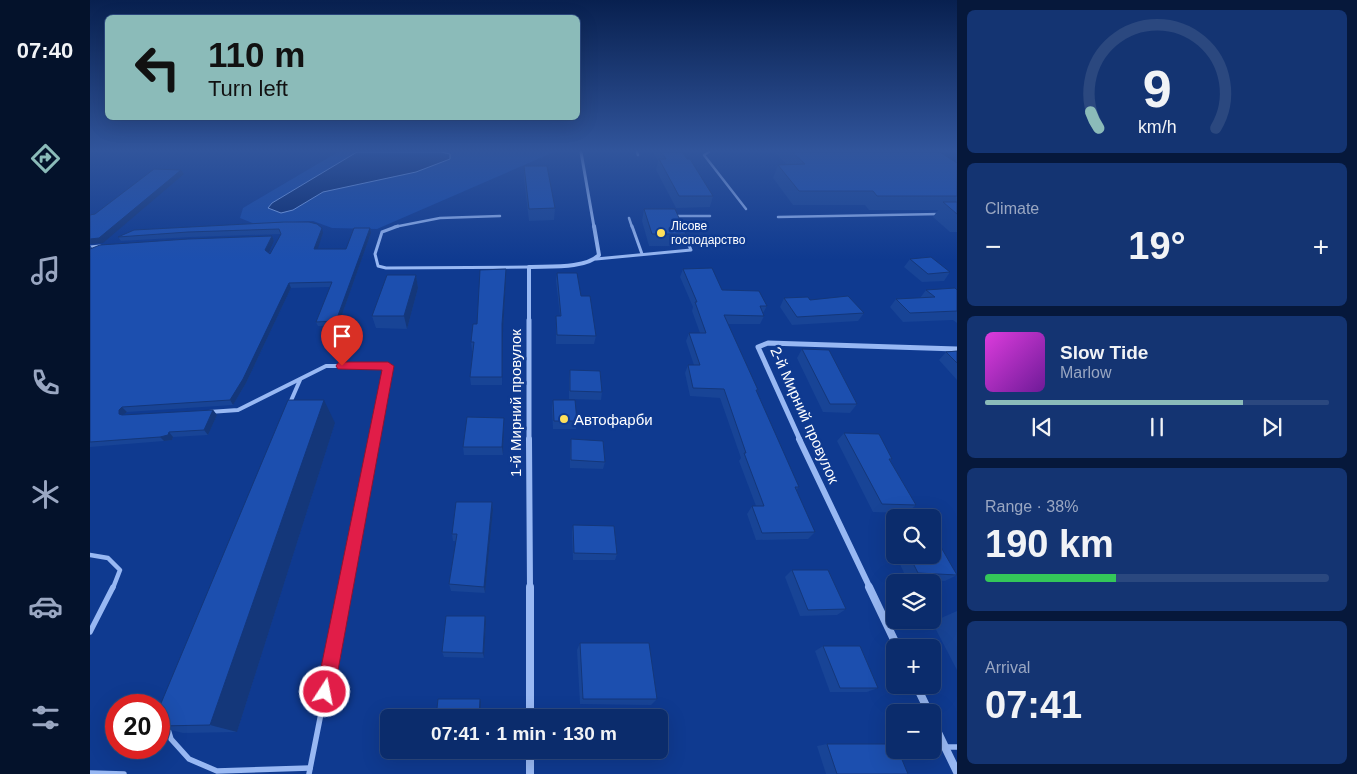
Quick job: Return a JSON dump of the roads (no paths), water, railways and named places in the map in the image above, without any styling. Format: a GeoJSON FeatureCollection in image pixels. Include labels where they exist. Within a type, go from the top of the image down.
{"type":"FeatureCollection","features":[{"type":"Feature","properties":{"kind":"street"},"geometry":{"type":"LineString","coordinates":[[529,267],[582,264],[593,262],[596,259],[599,254],[587,188]]}},
{"type":"Feature","properties":{"kind":"street","name":"1-й Мирний провулок"},"geometry":{"type":"LineString","coordinates":[[529,267],[530,709]]}},
{"type":"Feature","properties":{"kind":"street","name":"2-й Мирний провулок"},"geometry":{"type":"LineString","coordinates":[[894,639],[760,357],[758,347],[768,343],[957,349]]}},
{"type":"Feature","properties":{"kind":"street"},"geometry":{"type":"LineString","coordinates":[[941,739],[957,772]]}},
{"type":"Feature","properties":{"kind":"street"},"geometry":{"type":"LineString","coordinates":[[530,759],[530,774]]}},
{"type":"Feature","properties":{"kind":"lane"},"geometry":{"type":"LineString","coordinates":[[730,188],[746,209]]}},
{"type":"Feature","properties":{"kind":"lane"},"geometry":{"type":"LineString","coordinates":[[778,216],[944,214]]}},
{"type":"Feature","properties":{"kind":"lane"},"geometry":{"type":"LineString","coordinates":[[500,216],[428,218],[408,222],[382,232],[374,254],[375,262],[378,266],[386,268],[529,267]]}},
{"type":"Feature","properties":{"kind":"lane"},"geometry":{"type":"LineString","coordinates":[[679,225],[675,216],[710,216]]}},
{"type":"Feature","properties":{"kind":"lane"},"geometry":{"type":"LineString","coordinates":[[629,218],[642,254]]}},
{"type":"Feature","properties":{"kind":"lane"},"geometry":{"type":"LineString","coordinates":[[596,259],[691,250],[683,233]]}},
{"type":"Feature","properties":{"kind":"lane"},"geometry":{"type":"LineString","coordinates":[[90,247],[108,246]]}},
{"type":"Feature","properties":{"kind":"lane"},"geometry":{"type":"LineString","coordinates":[[170,737],[189,759],[217,771],[310,771],[388,366],[326,366],[238,410],[201,412]]}},
{"type":"Feature","properties":{"kind":"lane"},"geometry":{"type":"LineString","coordinates":[[287,411],[300,380]]}},
{"type":"Feature","properties":{"kind":"lane"},"geometry":{"type":"LineString","coordinates":[[90,555],[101,554],[110,557],[120,570],[110,595],[90,632]]}},
{"type":"Feature","properties":{"kind":"lane"},"geometry":{"type":"LineString","coordinates":[[945,747],[957,747]]}},
{"type":"Feature","properties":{"kind":"lane"},"geometry":{"type":"LineString","coordinates":[[90,773],[124,774]]}},
{"type":"Feature","properties":{"kind":"place","name":"Лісове господарство"},"geometry":{"type":"Point","coordinates":[661,233]}},
{"type":"Feature","properties":{"kind":"place","name":"Автофарби"},"geometry":{"type":"Point","coordinates":[564,419]}}]}
